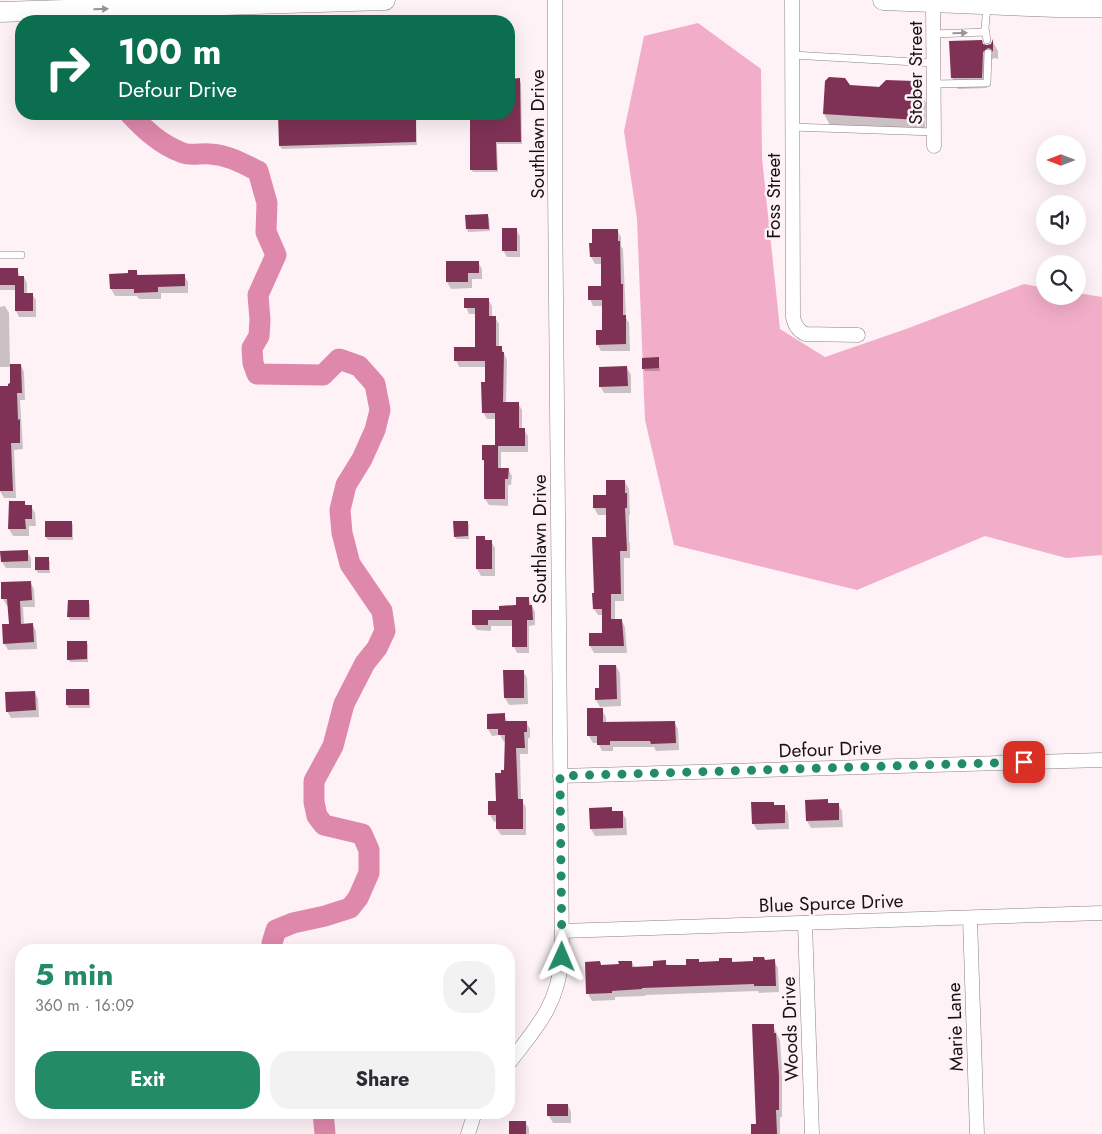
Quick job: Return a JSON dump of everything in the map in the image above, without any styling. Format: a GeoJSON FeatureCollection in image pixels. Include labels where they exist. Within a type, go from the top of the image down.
{"type":"FeatureCollection","features":[{"type":"Feature","properties":{"kind":"main road"},"geometry":{"type":"LineString","coordinates":[[0,12],[272,2],[385,0]]}},
{"type":"Feature","properties":{"kind":"main road"},"geometry":{"type":"LineString","coordinates":[[883,0],[1102,7]]}},
{"type":"Feature","properties":{"kind":"street","name":"Southlawn Drive"},"geometry":{"type":"LineString","coordinates":[[515,1055],[547,1012],[555,994],[560,976],[562,931],[555,0]]}},
{"type":"Feature","properties":{"kind":"street","name":"Foss Street"},"geometry":{"type":"LineString","coordinates":[[792,0],[792,308],[795,325],[799,331],[805,334],[858,335]]}},
{"type":"Feature","properties":{"kind":"street","name":"Stober Street"},"geometry":{"type":"LineString","coordinates":[[933,1],[934,139]]}},
{"type":"Feature","properties":{"kind":"street","name":"Defour Drive"},"geometry":{"type":"LineString","coordinates":[[560,776],[1102,760]]}},
{"type":"Feature","properties":{"kind":"street","name":"Blue Spurce Drive"},"geometry":{"type":"LineString","coordinates":[[562,931],[1102,913]]}},
{"type":"Feature","properties":{"kind":"street","name":"Marie Lane"},"geometry":{"type":"LineString","coordinates":[[970,918],[978,1134]]}},
{"type":"Feature","properties":{"kind":"street","name":"Woods Drive"},"geometry":{"type":"LineString","coordinates":[[805,923],[812,1134]]}},
{"type":"Feature","properties":{"kind":"street"},"geometry":{"type":"LineString","coordinates":[[468,1134],[473,1119]]}},
{"type":"Feature","properties":{"kind":"lane"},"geometry":{"type":"LineString","coordinates":[[987,4],[987,40]]}},
{"type":"Feature","properties":{"kind":"lane"},"geometry":{"type":"LineString","coordinates":[[934,34],[986,32]]}},
{"type":"Feature","properties":{"kind":"lane"},"geometry":{"type":"LineString","coordinates":[[934,84],[987,83],[988,53]]}},
{"type":"Feature","properties":{"kind":"lane"},"geometry":{"type":"LineString","coordinates":[[792,55],[934,63]]}},
{"type":"Feature","properties":{"kind":"lane"},"geometry":{"type":"LineString","coordinates":[[792,128],[934,139]]}},
{"type":"Feature","properties":{"kind":"lane"},"geometry":{"type":"LineString","coordinates":[[0,255],[21,255]]}},
{"type":"Feature","properties":{"kind":"shaded area"},"geometry":{"type":"Polygon","coordinates":[[[698,23],[761,69],[762,158],[780,329],[825,357],[906,329],[1024,284],[1036,286],[1036,305],[1086,305],[1086,294],[1102,297],[1102,555],[1066,558],[985,536],[857,590],[674,545],[645,420],[637,219],[624,131],[644,36],[698,23]]]}},
{"type":"Feature","properties":{"kind":"building"},"geometry":{"type":"Polygon","coordinates":[[[993,39],[993,52],[988,48],[983,52],[982,78],[951,78],[949,41],[982,40],[983,44],[987,45],[991,44],[993,39]]]}},
{"type":"Feature","properties":{"kind":"building"},"geometry":{"type":"Polygon","coordinates":[[[829,77],[845,78],[850,85],[879,87],[886,80],[914,81],[919,87],[917,120],[823,114],[825,81],[829,77]]]}},
{"type":"Feature","properties":{"kind":"building"},"geometry":{"type":"Polygon","coordinates":[[[515,78],[520,78],[521,142],[496,142],[497,170],[470,170],[470,120],[515,120],[515,78]]]}},
{"type":"Feature","properties":{"kind":"building"},"geometry":{"type":"Polygon","coordinates":[[[278,120],[416,120],[416,142],[279,146],[278,120]]]}},
{"type":"Feature","properties":{"kind":"building"},"geometry":{"type":"Polygon","coordinates":[[[488,214],[489,229],[466,229],[465,215],[488,214]]]}},
{"type":"Feature","properties":{"kind":"building"},"geometry":{"type":"Polygon","coordinates":[[[502,228],[517,228],[517,251],[502,251],[502,228]]]}},
{"type":"Feature","properties":{"kind":"building"},"geometry":{"type":"Polygon","coordinates":[[[592,229],[618,229],[621,284],[623,284],[623,315],[626,315],[626,344],[596,345],[596,330],[602,330],[602,300],[588,300],[588,286],[601,286],[601,257],[590,257],[589,243],[592,243],[592,229]]]}},
{"type":"Feature","properties":{"kind":"building"},"geometry":{"type":"Polygon","coordinates":[[[446,261],[479,261],[479,273],[468,273],[468,282],[446,282],[446,261]]]}},
{"type":"Feature","properties":{"kind":"building"},"geometry":{"type":"Polygon","coordinates":[[[0,268],[18,268],[18,276],[24,276],[24,293],[33,293],[33,311],[15,311],[15,285],[0,285],[0,268]]]}},
{"type":"Feature","properties":{"kind":"building"},"geometry":{"type":"Polygon","coordinates":[[[128,270],[137,270],[137,275],[185,274],[185,286],[158,287],[158,292],[134,293],[134,289],[110,289],[109,274],[128,273],[128,270]]]}},
{"type":"Feature","properties":{"kind":"building"},"geometry":{"type":"Polygon","coordinates":[[[464,298],[489,298],[489,316],[496,316],[496,346],[502,346],[502,352],[504,352],[503,402],[519,402],[519,428],[525,428],[525,446],[498,446],[498,468],[509,468],[508,479],[505,479],[505,499],[484,499],[482,445],[495,445],[495,413],[482,413],[481,382],[485,382],[485,361],[454,361],[454,347],[475,347],[475,308],[464,308],[464,298]]]}},
{"type":"Feature","properties":{"kind":"building"},"geometry":{"type":"Polygon","coordinates":[[[659,357],[659,368],[642,369],[642,358],[659,357]]]}},
{"type":"Feature","properties":{"kind":"building"},"geometry":{"type":"Polygon","coordinates":[[[10,364],[21,364],[22,393],[17,393],[20,443],[11,443],[13,491],[0,491],[0,386],[8,386],[10,383],[10,364]]]}},
{"type":"Feature","properties":{"kind":"building"},"geometry":{"type":"Polygon","coordinates":[[[627,366],[628,386],[599,387],[599,367],[627,366]]]}},
{"type":"Feature","properties":{"kind":"building"},"geometry":{"type":"Polygon","coordinates":[[[606,480],[625,480],[625,493],[627,493],[627,508],[625,508],[627,551],[620,551],[621,594],[611,594],[611,619],[622,619],[624,646],[589,646],[589,633],[602,633],[602,609],[593,609],[592,537],[606,537],[606,508],[593,508],[593,495],[606,495],[606,480]]]}},
{"type":"Feature","properties":{"kind":"building"},"geometry":{"type":"Polygon","coordinates":[[[9,501],[25,501],[25,505],[32,505],[32,519],[25,519],[26,529],[8,529],[9,501]]]}},
{"type":"Feature","properties":{"kind":"building"},"geometry":{"type":"Polygon","coordinates":[[[45,521],[72,521],[72,537],[45,537],[45,521]]]}},
{"type":"Feature","properties":{"kind":"building"},"geometry":{"type":"Polygon","coordinates":[[[453,521],[468,521],[468,536],[454,537],[453,521]]]}},
{"type":"Feature","properties":{"kind":"building"},"geometry":{"type":"Polygon","coordinates":[[[476,536],[485,536],[485,540],[492,540],[492,569],[476,569],[476,536]]]}},
{"type":"Feature","properties":{"kind":"building"},"geometry":{"type":"Polygon","coordinates":[[[28,550],[28,561],[1,562],[0,551],[28,550]]]}},
{"type":"Feature","properties":{"kind":"building"},"geometry":{"type":"Polygon","coordinates":[[[35,557],[49,557],[49,570],[35,570],[35,557]]]}},
{"type":"Feature","properties":{"kind":"building"},"geometry":{"type":"Polygon","coordinates":[[[31,581],[32,600],[20,601],[21,624],[33,623],[34,642],[3,644],[2,624],[9,624],[7,599],[1,599],[1,582],[31,581]]]}},
{"type":"Feature","properties":{"kind":"building"},"geometry":{"type":"Polygon","coordinates":[[[516,597],[529,597],[529,605],[532,605],[533,620],[527,620],[527,647],[512,647],[512,620],[488,620],[488,625],[472,625],[472,610],[499,610],[499,606],[516,605],[516,597]]]}},
{"type":"Feature","properties":{"kind":"building"},"geometry":{"type":"Polygon","coordinates":[[[68,600],[89,600],[89,617],[67,617],[68,600]]]}},
{"type":"Feature","properties":{"kind":"building"},"geometry":{"type":"Polygon","coordinates":[[[67,641],[87,641],[87,659],[67,660],[67,641]]]}},
{"type":"Feature","properties":{"kind":"building"},"geometry":{"type":"Polygon","coordinates":[[[599,665],[616,665],[617,699],[595,700],[595,688],[599,688],[599,665]]]}},
{"type":"Feature","properties":{"kind":"building"},"geometry":{"type":"Polygon","coordinates":[[[503,670],[524,670],[524,698],[504,698],[503,670]]]}},
{"type":"Feature","properties":{"kind":"building"},"geometry":{"type":"Polygon","coordinates":[[[66,689],[89,689],[89,705],[66,705],[66,689]]]}},
{"type":"Feature","properties":{"kind":"building"},"geometry":{"type":"Polygon","coordinates":[[[35,691],[36,710],[6,712],[5,692],[35,691]]]}},
{"type":"Feature","properties":{"kind":"building"},"geometry":{"type":"Polygon","coordinates":[[[587,708],[603,708],[603,722],[675,721],[676,743],[651,744],[650,741],[610,741],[610,745],[597,745],[597,736],[587,736],[587,708]]]}},
{"type":"Feature","properties":{"kind":"building"},"geometry":{"type":"Polygon","coordinates":[[[505,713],[505,721],[527,721],[527,732],[524,732],[525,748],[516,748],[518,799],[523,799],[523,829],[496,829],[496,815],[488,815],[488,801],[496,801],[495,773],[501,773],[501,770],[504,770],[505,735],[498,735],[498,729],[487,729],[487,714],[505,713]]]}},
{"type":"Feature","properties":{"kind":"building"},"geometry":{"type":"Polygon","coordinates":[[[828,799],[828,803],[839,803],[839,820],[806,821],[805,800],[828,799]]]}},
{"type":"Feature","properties":{"kind":"building"},"geometry":{"type":"Polygon","coordinates":[[[751,802],[774,802],[774,805],[785,805],[785,823],[752,824],[751,802]]]}},
{"type":"Feature","properties":{"kind":"building"},"geometry":{"type":"Polygon","coordinates":[[[612,807],[612,811],[623,811],[623,828],[590,829],[589,808],[612,807]]]}},
{"type":"Feature","properties":{"kind":"building"},"geometry":{"type":"Polygon","coordinates":[[[753,957],[764,957],[765,960],[775,959],[776,986],[754,986],[754,984],[642,988],[612,991],[612,993],[586,994],[585,962],[600,961],[601,965],[619,964],[618,961],[632,961],[632,967],[653,966],[653,961],[666,960],[666,965],[686,965],[686,959],[699,959],[699,962],[719,961],[719,958],[732,958],[732,962],[753,961],[753,957]]]}},
{"type":"Feature","properties":{"kind":"building"},"geometry":{"type":"Polygon","coordinates":[[[752,1024],[774,1024],[779,1076],[779,1110],[776,1110],[777,1134],[751,1134],[751,1124],[756,1124],[752,1024]]]}},
{"type":"Feature","properties":{"kind":"building"},"geometry":{"type":"Polygon","coordinates":[[[547,1104],[568,1104],[568,1116],[547,1116],[547,1104]]]}},
{"type":"Feature","properties":{"kind":"building"},"geometry":{"type":"Polygon","coordinates":[[[509,1121],[526,1121],[526,1134],[509,1134],[509,1121]]]}},
{"type":"Feature","properties":{"kind":"waterway"},"geometry":{"type":"LineString","coordinates":[[136,120],[154,136],[175,150],[186,154],[223,156],[258,171],[267,203],[266,232],[276,255],[258,295],[259,336],[252,348],[253,363],[257,374],[323,375],[339,359],[359,366],[375,384],[380,410],[375,430],[362,459],[346,485],[340,510],[342,533],[350,564],[382,611],[385,631],[377,648],[365,663],[344,704],[333,746],[314,781],[314,802],[317,816],[324,825],[362,834],[369,850],[369,873],[358,898],[350,908],[293,923],[276,930],[272,944]]}},
{"type":"Feature","properties":{"kind":"waterway"},"geometry":{"type":"LineString","coordinates":[[324,1119],[325,1134]]}},
{"type":"Feature","properties":{"kind":"route"},"geometry":{"type":"LineString","coordinates":[[562,957],[560,776],[1024,762]]}}]}
